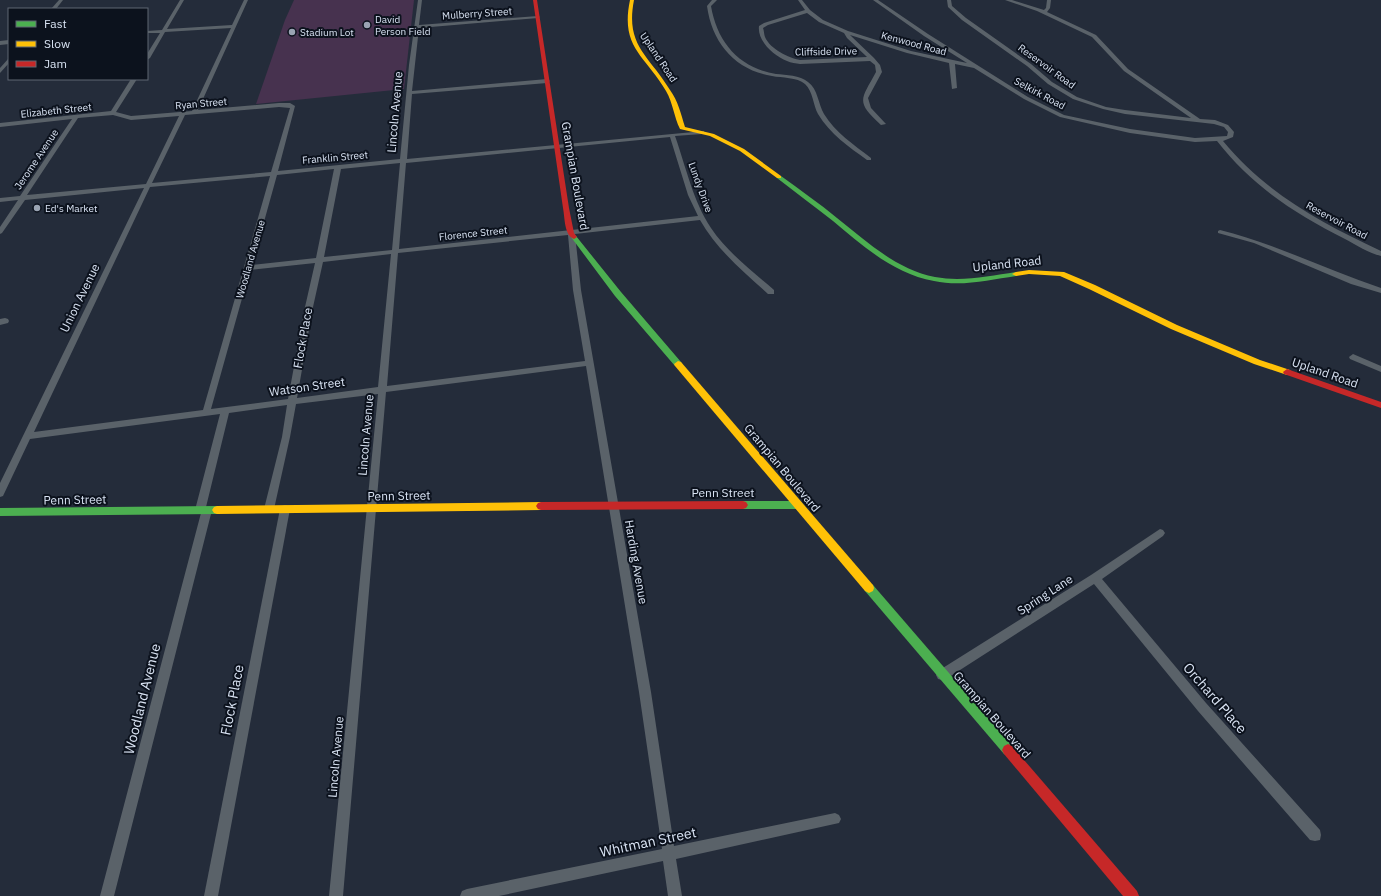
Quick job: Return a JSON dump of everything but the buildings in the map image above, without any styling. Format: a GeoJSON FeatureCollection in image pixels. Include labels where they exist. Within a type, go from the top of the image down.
{"type":"FeatureCollection","features":[{"type":"Feature","properties":{"kind":"street"},"geometry":{"type":"LineString","coordinates":[[54,8],[61,0]]}},
{"type":"Feature","properties":{"kind":"street"},"geometry":{"type":"LineString","coordinates":[[148,56],[182,0]]}},
{"type":"Feature","properties":{"kind":"street"},"geometry":{"type":"LineString","coordinates":[[194,112],[246,0]]}},
{"type":"Feature","properties":{"kind":"street","name":"Lincoln Avenue"},"geometry":{"type":"LineString","coordinates":[[336,896],[416,27],[420,0]]}},
{"type":"Feature","properties":{"kind":"street","name":"Grampian Boulevard"},"geometry":{"type":"LineString","coordinates":[[535,0],[571,233],[575,240],[618,294],[1132,896]]}},
{"type":"Feature","properties":{"kind":"street","name":"Upland Road"},"geometry":{"type":"LineString","coordinates":[[632,0],[627,19],[629,31],[634,42],[668,90],[682,128],[722,138],[742,150],[809,199],[886,259],[908,270],[932,279],[951,281],[976,280],[1029,272],[1061,274],[1092,287],[1174,327],[1257,362],[1381,406]]}},
{"type":"Feature","properties":{"kind":"street"},"geometry":{"type":"LineString","coordinates":[[714,0],[709,6],[713,24],[721,41],[736,58],[758,71],[802,80],[808,83],[812,90],[817,107],[829,125],[869,159]]}},
{"type":"Feature","properties":{"kind":"street"},"geometry":{"type":"LineString","coordinates":[[800,0],[808,11]]}},
{"type":"Feature","properties":{"kind":"street","name":"Selkirk Road"},"geometry":{"type":"LineString","coordinates":[[875,0],[926,35],[1026,98],[1055,113],[1068,118],[1168,137],[1195,140],[1219,140]]}},
{"type":"Feature","properties":{"kind":"street","name":"Reservoir Road"},"geometry":{"type":"LineString","coordinates":[[949,0],[950,6],[964,19],[1070,96],[1111,110],[1198,119],[1221,123],[1231,132],[1230,137],[1219,140],[1259,184],[1285,203],[1381,254]]}},
{"type":"Feature","properties":{"kind":"street","name":"Reservoir Road"},"geometry":{"type":"LineString","coordinates":[[1007,0],[1017,2],[1044,13],[1094,36],[1126,70],[1198,119]]}},
{"type":"Feature","properties":{"kind":"street"},"geometry":{"type":"LineString","coordinates":[[1044,13],[1048,8],[1049,0]]}},
{"type":"Feature","properties":{"kind":"street","name":"Kenwood Road"},"geometry":{"type":"LineString","coordinates":[[808,11],[821,21],[846,32],[891,47],[978,67]]}},
{"type":"Feature","properties":{"kind":"street","name":"Cliffside Drive"},"geometry":{"type":"LineString","coordinates":[[808,11],[762,26],[761,29],[764,40],[783,58],[794,61],[872,59],[877,65],[879,72],[866,93],[865,99],[869,110],[883,124]]}},
{"type":"Feature","properties":{"kind":"street","name":"Mulberry Street"},"geometry":{"type":"LineString","coordinates":[[416,27],[538,17]]}},
{"type":"Feature","properties":{"kind":"street"},"geometry":{"type":"LineString","coordinates":[[148,32],[234,26]]}},
{"type":"Feature","properties":{"kind":"street"},"geometry":{"type":"LineString","coordinates":[[846,32],[857,46],[872,59]]}},
{"type":"Feature","properties":{"kind":"street"},"geometry":{"type":"LineString","coordinates":[[0,71],[8,61]]}},
{"type":"Feature","properties":{"kind":"street"},"geometry":{"type":"LineString","coordinates":[[952,62],[954,88]]}},
{"type":"Feature","properties":{"kind":"street"},"geometry":{"type":"LineString","coordinates":[[114,113],[133,80]]}},
{"type":"Feature","properties":{"kind":"street"},"geometry":{"type":"LineString","coordinates":[[410,93],[548,81]]}},
{"type":"Feature","properties":{"kind":"street","name":"Ryan Street"},"geometry":{"type":"LineString","coordinates":[[114,113],[131,118],[291,105]]}},
{"type":"Feature","properties":{"kind":"street","name":"Woodland Avenue"},"geometry":{"type":"LineString","coordinates":[[206,413],[293,110],[291,105]]}},
{"type":"Feature","properties":{"kind":"street","name":"Elizabeth Street"},"geometry":{"type":"LineString","coordinates":[[0,125],[114,113]]}},
{"type":"Feature","properties":{"kind":"street","name":"Union Avenue"},"geometry":{"type":"LineString","coordinates":[[0,493],[99,284],[183,113]]}},
{"type":"Feature","properties":{"kind":"street","name":"Jerome Avenue"},"geometry":{"type":"LineString","coordinates":[[0,232],[76,117]]}},
{"type":"Feature","properties":{"kind":"street","name":"Upland Road"},"geometry":{"type":"LineString","coordinates":[[672,135],[702,132]]}},
{"type":"Feature","properties":{"kind":"street","name":"Franklin Street"},"geometry":{"type":"LineString","coordinates":[[0,200],[672,135]]}},
{"type":"Feature","properties":{"kind":"street","name":"Lundy Drive"},"geometry":{"type":"LineString","coordinates":[[672,135],[701,218],[717,240],[771,292]]}},
{"type":"Feature","properties":{"kind":"street","name":"Flock Place"},"geometry":{"type":"LineString","coordinates":[[269,509],[286,437],[338,167]]}},
{"type":"Feature","properties":{"kind":"street","name":"Florence Street"},"geometry":{"type":"LineString","coordinates":[[247,268],[701,218]]}},
{"type":"Feature","properties":{"kind":"street"},"geometry":{"type":"LineString","coordinates":[[1220,232],[1256,242],[1354,282],[1381,291]]}},
{"type":"Feature","properties":{"kind":"street","name":"Harding Avenue"},"geometry":{"type":"LineString","coordinates":[[571,233],[574,272],[645,692],[676,896]]}},
{"type":"Feature","properties":{"kind":"street"},"geometry":{"type":"LineString","coordinates":[[1353,356],[1381,369]]}},
{"type":"Feature","properties":{"kind":"street","name":"Watson Street"},"geometry":{"type":"LineString","coordinates":[[28,436],[589,363]]}},
{"type":"Feature","properties":{"kind":"street","name":"Woodland Avenue"},"geometry":{"type":"LineString","coordinates":[[107,896],[203,510],[225,410]]}},
{"type":"Feature","properties":{"kind":"street","name":"Penn Street"},"geometry":{"type":"LineString","coordinates":[[0,512],[613,505],[798,505]]}},
{"type":"Feature","properties":{"kind":"street","name":"Flock Place"},"geometry":{"type":"LineString","coordinates":[[212,896],[248,698],[285,509]]}},
{"type":"Feature","properties":{"kind":"street","name":"Spring Lane"},"geometry":{"type":"LineString","coordinates":[[942,675],[1095,578],[1160,533]]}},
{"type":"Feature","properties":{"kind":"street","name":"Orchard Place"},"geometry":{"type":"LineString","coordinates":[[1095,578],[1197,701],[1315,835]]}},
{"type":"Feature","properties":{"kind":"street","name":"Whitman Street"},"geometry":{"type":"LineString","coordinates":[[467,896],[836,819]]}},
{"type":"Feature","properties":{"kind":"shaded area"},"geometry":{"type":"Polygon","coordinates":[[[294,0],[414,0],[404,89],[256,104],[285,20],[294,0]]]}},
{"type":"Feature","properties":{"kind":"traffic: fast"},"geometry":{"type":"LineString","coordinates":[[779,177],[871,248],[908,271],[934,279],[954,281],[975,280],[1016,274]]}},
{"type":"Feature","properties":{"kind":"traffic: fast"},"geometry":{"type":"LineString","coordinates":[[574,237],[618,294],[678,364]]}},
{"type":"Feature","properties":{"kind":"traffic: fast"},"geometry":{"type":"LineString","coordinates":[[743,505],[798,505]]}},
{"type":"Feature","properties":{"kind":"traffic: fast"},"geometry":{"type":"LineString","coordinates":[[0,512],[217,510]]}},
{"type":"Feature","properties":{"kind":"traffic: fast"},"geometry":{"type":"LineString","coordinates":[[869,588],[1008,750]]}},
{"type":"Feature","properties":{"kind":"traffic: slow"},"geometry":{"type":"LineString","coordinates":[[632,0],[629,15],[629,27],[632,38],[644,59],[668,90],[682,128],[712,135],[742,150],[779,177]]}},
{"type":"Feature","properties":{"kind":"traffic: slow"},"geometry":{"type":"LineString","coordinates":[[1016,274],[1029,272],[1061,274],[1092,287],[1174,327],[1257,362],[1287,372]]}},
{"type":"Feature","properties":{"kind":"traffic: slow"},"geometry":{"type":"LineString","coordinates":[[678,364],[869,588]]}},
{"type":"Feature","properties":{"kind":"traffic: slow"},"geometry":{"type":"LineString","coordinates":[[217,510],[541,506]]}},
{"type":"Feature","properties":{"kind":"traffic: jam"},"geometry":{"type":"LineString","coordinates":[[535,0],[566,208],[571,233],[574,237]]}},
{"type":"Feature","properties":{"kind":"traffic: jam"},"geometry":{"type":"LineString","coordinates":[[1287,372],[1381,405]]}},
{"type":"Feature","properties":{"kind":"traffic: jam"},"geometry":{"type":"LineString","coordinates":[[541,506],[743,505]]}},
{"type":"Feature","properties":{"kind":"traffic: jam"},"geometry":{"type":"LineString","coordinates":[[1008,750],[1132,896]]}},
{"type":"Feature","properties":{"kind":"place","name":"David Person Field"},"geometry":{"type":"Point","coordinates":[367,25]}},
{"type":"Feature","properties":{"kind":"place","name":"Stadium Lot"},"geometry":{"type":"Point","coordinates":[292,32]}},
{"type":"Feature","properties":{"kind":"place","name":"Ed's Market"},"geometry":{"type":"Point","coordinates":[37,208]}}]}
